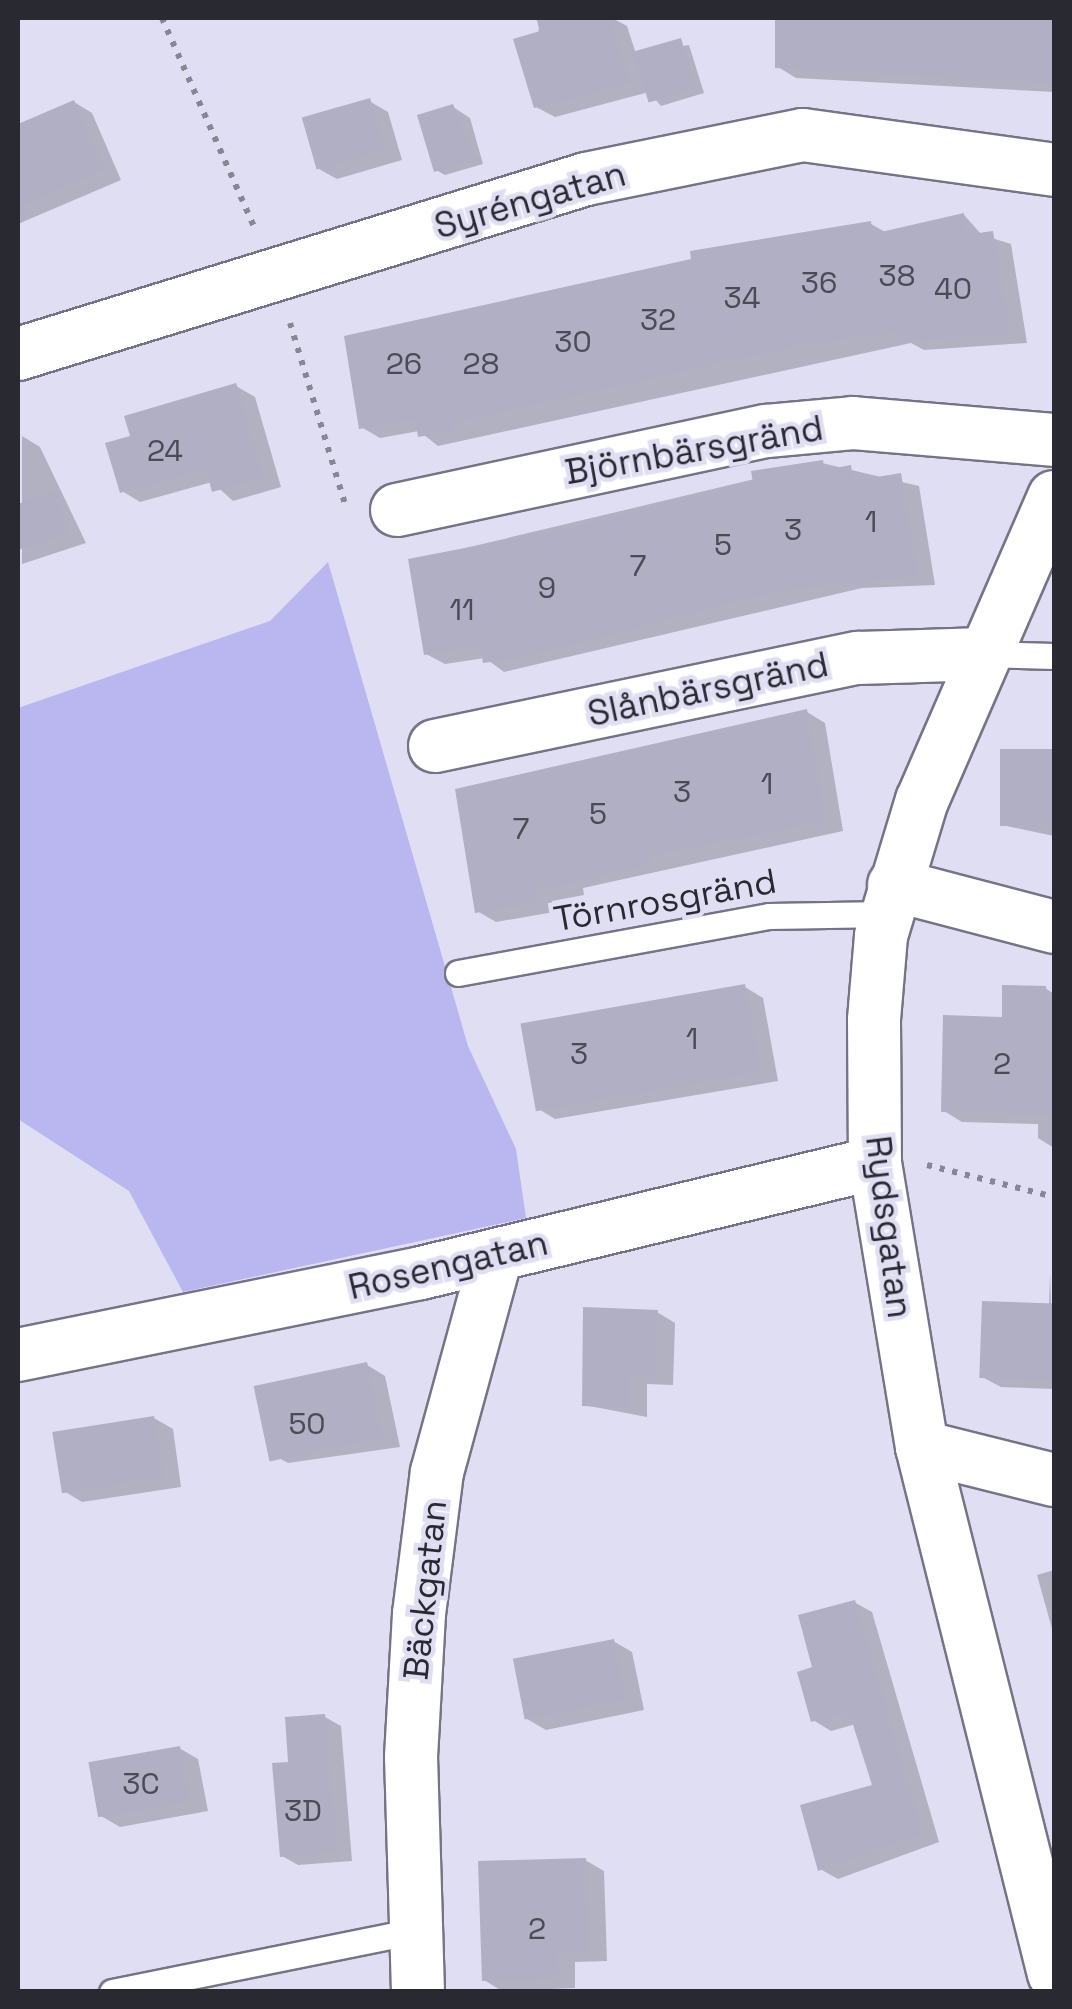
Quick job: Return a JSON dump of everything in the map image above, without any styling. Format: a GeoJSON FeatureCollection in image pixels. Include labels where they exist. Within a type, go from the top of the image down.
{"type":"FeatureCollection","features":[{"type":"Feature","properties":{"kind":"street","name":"Syréngatan"},"geometry":{"type":"LineString","coordinates":[[18,354],[276,278],[586,179],[802,135],[1054,170]]}},
{"type":"Feature","properties":{"kind":"street","name":"Björnbärsgränd"},"geometry":{"type":"LineString","coordinates":[[396,510],[767,431],[853,424],[1054,440]]}},
{"type":"Feature","properties":{"kind":"street","name":"Rydsgatan"},"geometry":{"type":"LineString","coordinates":[[1053,503],[983,654],[890,899],[874,1020],[875,1164],[922,1447],[1054,1974]]}},
{"type":"Feature","properties":{"kind":"street","name":"Slånbärsgränd"},"geometry":{"type":"LineString","coordinates":[[435,746],[858,658],[983,654]]}},
{"type":"Feature","properties":{"kind":"street"},"geometry":{"type":"LineString","coordinates":[[890,899],[1054,927]]}},
{"type":"Feature","properties":{"kind":"street","name":"Rosengatan"},"geometry":{"type":"LineString","coordinates":[[18,1355],[496,1256],[875,1164]]}},
{"type":"Feature","properties":{"kind":"street","name":"Bäckgatan"},"geometry":{"type":"LineString","coordinates":[[418,1992],[415,1931],[419,1614],[436,1472],[496,1256]]}},
{"type":"Feature","properties":{"kind":"street"},"geometry":{"type":"LineString","coordinates":[[922,1447],[1054,1480]]}},
{"type":"Feature","properties":{"kind":"lane"},"geometry":{"type":"LineString","coordinates":[[983,654],[1054,656]]}},
{"type":"Feature","properties":{"kind":"lane","name":"Törnrosgränd"},"geometry":{"type":"LineString","coordinates":[[458,972],[769,916],[890,899]]}},
{"type":"Feature","properties":{"kind":"lane"},"geometry":{"type":"LineString","coordinates":[[112,1992],[415,1931]]}},
{"type":"Feature","properties":{"kind":"path"},"geometry":{"type":"LineString","coordinates":[[162,18],[276,278],[352,525],[396,510]]}},
{"type":"Feature","properties":{"kind":"path"},"geometry":{"type":"LineString","coordinates":[[875,1164],[932,1165],[1054,1197]]}},
{"type":"Feature","properties":{"kind":"shaded area"},"geometry":{"type":"Polygon","coordinates":[[[328,562],[468,1046],[516,1149],[526,1218],[183,1292],[129,1191],[18,1119],[18,708],[270,621],[328,562]]]}},
{"type":"Feature","properties":{"kind":"building"},"geometry":{"type":"Polygon","coordinates":[[[536,18],[610,18],[631,83],[534,108],[513,39],[540,31],[536,18]]]}},
{"type":"Feature","properties":{"kind":"building"},"geometry":{"type":"Polygon","coordinates":[[[775,18],[1054,18],[1054,83],[775,68],[775,18]]]}},
{"type":"Feature","properties":{"kind":"building"},"geometry":{"type":"Polygon","coordinates":[[[681,38],[696,89],[649,102],[634,52],[681,38]]]}},
{"type":"Feature","properties":{"kind":"building"},"geometry":{"type":"Polygon","coordinates":[[[370,98],[385,150],[317,169],[302,118],[370,98]]]}},
{"type":"Feature","properties":{"kind":"building"},"geometry":{"type":"Polygon","coordinates":[[[74,100],[104,170],[18,207],[18,124],[74,100]]]}},
{"type":"Feature","properties":{"kind":"building"},"geometry":{"type":"Polygon","coordinates":[[[453,104],[476,159],[434,172],[417,115],[453,104]]]}},
{"type":"Feature","properties":{"kind":"building"},"geometry":{"type":"Polygon","coordinates":[[[964,213],[965,235],[993,231],[1010,334],[903,341],[901,331],[795,346],[453,423],[454,431],[418,437],[415,419],[359,429],[344,336],[691,259],[690,251],[871,221],[872,234],[964,213]]]}},
{"type":"Feature","properties":{"kind":"building"},"geometry":{"type":"Polygon","coordinates":[[[236,383],[264,477],[212,492],[206,469],[120,493],[105,443],[130,436],[124,416],[236,383]]]}},
{"type":"Feature","properties":{"kind":"building"},"geometry":{"type":"Polygon","coordinates":[[[823,460],[824,470],[851,465],[853,481],[901,473],[918,576],[777,591],[520,658],[483,663],[480,646],[424,655],[408,559],[583,525],[753,483],[751,471],[823,460]]]}},
{"type":"Feature","properties":{"kind":"building"},"geometry":{"type":"Polygon","coordinates":[[[56,491],[69,533],[18,550],[18,504],[56,491]]]}},
{"type":"Feature","properties":{"kind":"building"},"geometry":{"type":"Polygon","coordinates":[[[807,709],[826,822],[651,855],[652,864],[535,891],[537,903],[475,913],[455,789],[807,709]]]}},
{"type":"Feature","properties":{"kind":"building"},"geometry":{"type":"Polygon","coordinates":[[[1000,749],[1054,749],[1054,826],[1000,826],[1000,749]]]}},
{"type":"Feature","properties":{"kind":"building"},"geometry":{"type":"Polygon","coordinates":[[[745,984],[760,1072],[536,1111],[520,1024],[745,984]]]}},
{"type":"Feature","properties":{"kind":"building"},"geometry":{"type":"Polygon","coordinates":[[[1002,985],[1046,986],[1054,1115],[941,1112],[943,1015],[1002,1017],[1002,985]]]}},
{"type":"Feature","properties":{"kind":"building"},"geometry":{"type":"Polygon","coordinates":[[[982,1301],[1054,1304],[1051,1380],[979,1378],[982,1301]]]}},
{"type":"Feature","properties":{"kind":"building"},"geometry":{"type":"Polygon","coordinates":[[[583,1307],[658,1310],[655,1376],[629,1375],[629,1408],[582,1406],[583,1307]]]}},
{"type":"Feature","properties":{"kind":"building"},"geometry":{"type":"Polygon","coordinates":[[[367,1362],[383,1437],[270,1461],[254,1386],[367,1362]]]}},
{"type":"Feature","properties":{"kind":"building"},"geometry":{"type":"Polygon","coordinates":[[[154,1416],[164,1477],[62,1493],[52,1432],[154,1416]]]}},
{"type":"Feature","properties":{"kind":"building"},"geometry":{"type":"Polygon","coordinates":[[[855,1600],[923,1833],[818,1871],[800,1805],[872,1785],[849,1712],[811,1722],[797,1672],[812,1667],[798,1615],[855,1600]]]}},
{"type":"Feature","properties":{"kind":"building"},"geometry":{"type":"Polygon","coordinates":[[[614,1639],[626,1700],[525,1720],[513,1659],[614,1639]]]}},
{"type":"Feature","properties":{"kind":"building"},"geometry":{"type":"Polygon","coordinates":[[[325,1714],[337,1852],[280,1857],[272,1763],[288,1762],[285,1717],[325,1714]]]}},
{"type":"Feature","properties":{"kind":"building"},"geometry":{"type":"Polygon","coordinates":[[[180,1746],[190,1801],[98,1817],[88,1762],[180,1746]]]}},
{"type":"Feature","properties":{"kind":"building"},"geometry":{"type":"Polygon","coordinates":[[[586,1858],[589,1951],[557,1952],[558,1979],[482,1981],[478,1861],[586,1858]]]}}]}
